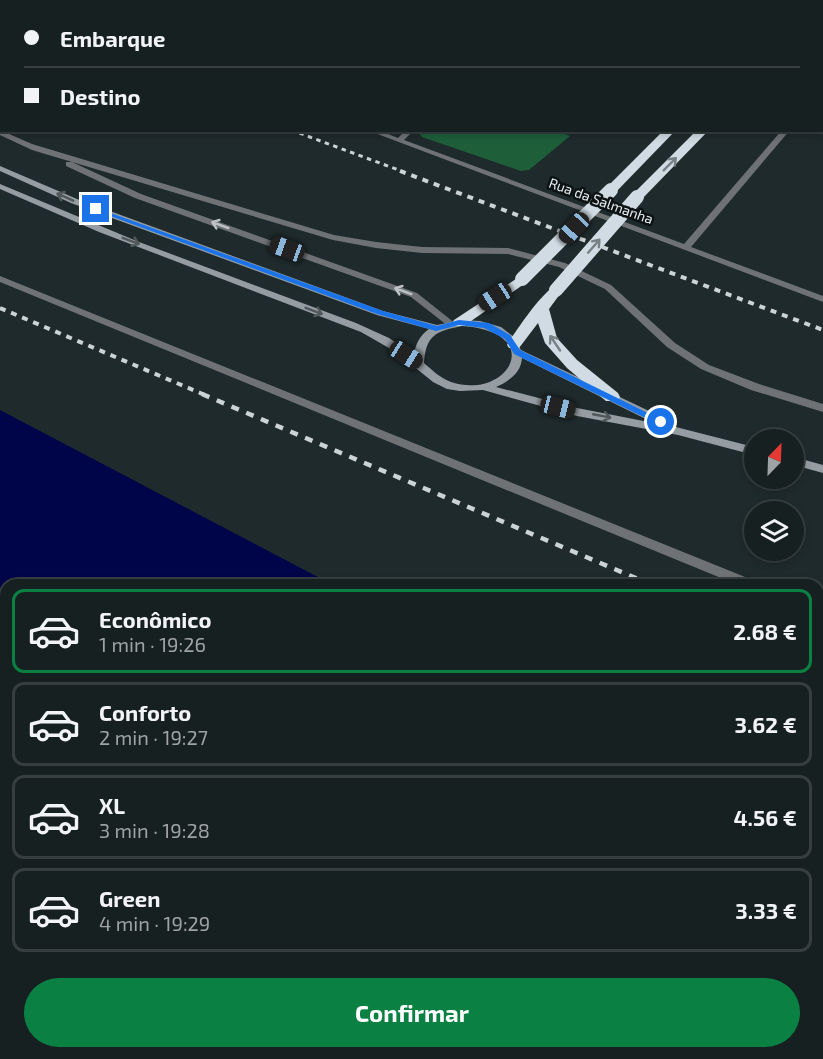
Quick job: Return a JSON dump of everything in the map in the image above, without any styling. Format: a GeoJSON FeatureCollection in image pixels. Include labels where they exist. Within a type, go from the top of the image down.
{"type":"FeatureCollection","features":[{"type":"Feature","properties":{"kind":"highway"},"geometry":{"type":"LineString","coordinates":[[455,323],[522,279],[669,132]]}},
{"type":"Feature","properties":{"kind":"highway"},"geometry":{"type":"LineString","coordinates":[[515,348],[541,307],[637,196],[702,132]]}},
{"type":"Feature","properties":{"kind":"highway"},"geometry":{"type":"LineString","coordinates":[[541,307],[550,340],[572,364],[612,397]]}},
{"type":"Feature","properties":{"kind":"main road"},"geometry":{"type":"LineString","coordinates":[[0,168],[74,201],[380,313],[436,328]]}},
{"type":"Feature","properties":{"kind":"main road"},"geometry":{"type":"LineString","coordinates":[[0,186],[57,213],[366,331],[419,364],[426,373],[438,381],[468,388],[484,387],[499,382],[510,373],[516,363],[515,348],[508,337],[492,328],[473,322],[455,323],[436,328],[426,335],[417,354],[419,364]]}},
{"type":"Feature","properties":{"kind":"main road"},"geometry":{"type":"LineString","coordinates":[[515,348],[678,431]]}},
{"type":"Feature","properties":{"kind":"main road"},"geometry":{"type":"LineString","coordinates":[[484,387],[577,411],[678,431],[744,448]]}},
{"type":"Feature","properties":{"kind":"main road"},"geometry":{"type":"LineString","coordinates":[[804,464],[823,469]]}},
{"type":"Feature","properties":{"kind":"street"},"geometry":{"type":"LineString","coordinates":[[0,132],[138,196],[414,295],[455,323]]}},
{"type":"Feature","properties":{"kind":"street","name":"Rua da Salmanha"},"geometry":{"type":"LineString","coordinates":[[375,132],[823,298]]}},
{"type":"Feature","properties":{"kind":"street"},"geometry":{"type":"LineString","coordinates":[[399,141],[409,132]]}},
{"type":"Feature","properties":{"kind":"street"},"geometry":{"type":"LineString","coordinates":[[686,247],[785,132]]}},
{"type":"Feature","properties":{"kind":"street"},"geometry":{"type":"LineString","coordinates":[[28,145],[333,237],[422,250],[508,251],[562,265],[608,287],[671,345],[705,366],[755,387],[823,408]]}},
{"type":"Feature","properties":{"kind":"street"},"geometry":{"type":"LineString","coordinates":[[0,279],[736,579]]}},
{"type":"Feature","properties":{"kind":"green space"},"geometry":{"type":"Polygon","coordinates":[[[561,132],[570,136],[529,170],[521,171],[422,137],[419,133],[561,132]]]}},
{"type":"Feature","properties":{"kind":"shaded area"},"geometry":{"type":"Polygon","coordinates":[[[0,410],[322,579],[0,579],[0,410]]]}},
{"type":"Feature","properties":{"kind":"railway"},"geometry":{"type":"LineString","coordinates":[[296,132],[404,172]]}},
{"type":"Feature","properties":{"kind":"railway"},"geometry":{"type":"LineString","coordinates":[[400,171],[823,330]]}},
{"type":"Feature","properties":{"kind":"railway"},"geometry":{"type":"LineString","coordinates":[[0,308],[205,395]]}},
{"type":"Feature","properties":{"kind":"railway"},"geometry":{"type":"LineString","coordinates":[[202,394],[638,579]]}},
{"type":"Feature","properties":{"kind":"route"},"geometry":{"type":"LineString","coordinates":[[96,209],[380,313],[436,328],[459,322],[486,325],[508,337],[517,352],[661,422]]}}]}
